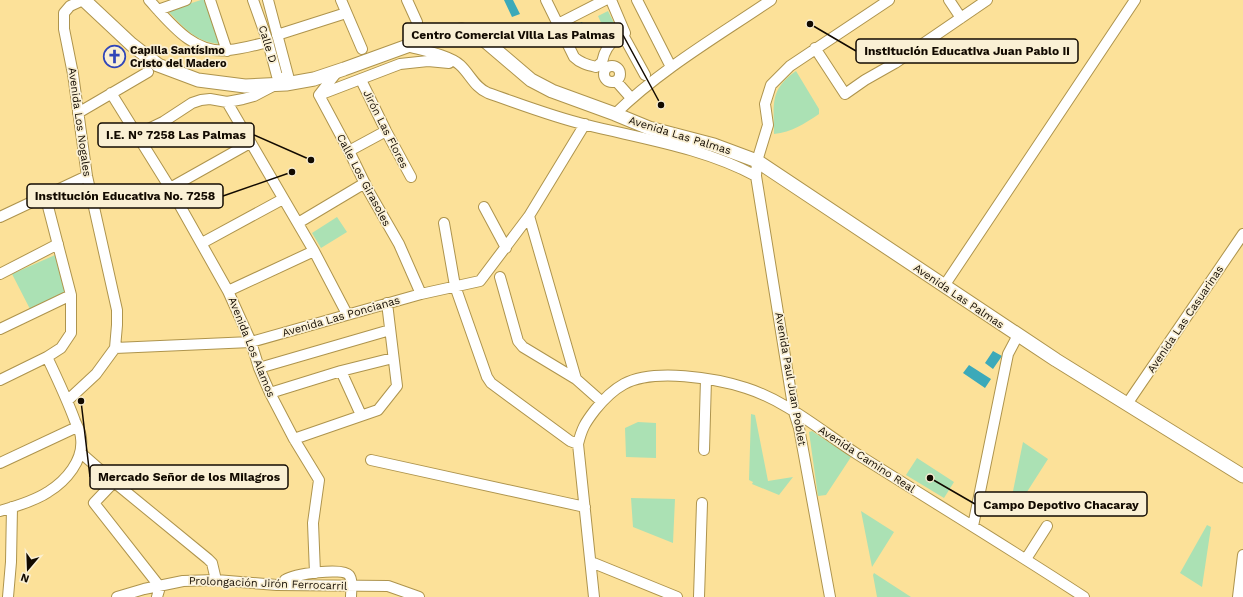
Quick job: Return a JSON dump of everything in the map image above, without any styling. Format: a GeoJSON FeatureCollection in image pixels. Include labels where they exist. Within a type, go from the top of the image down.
{"type":"FeatureCollection","features":[{"type":"Feature","properties":{"kind":"main road","name":"Avenida Las Palmas"},"geometry":{"type":"LineString","coordinates":[[83,0],[131,44],[158,65],[198,80],[245,86],[275,85],[314,79],[446,32],[462,30],[477,34],[531,80],[552,92],[615,114],[649,128],[714,145],[757,161],[1018,335],[1243,476]]}},
{"type":"Feature","properties":{"kind":"street","name":"Avenida Los Nogales"},"geometry":{"type":"LineString","coordinates":[[83,0],[70,6],[64,13],[64,29],[74,74],[87,176],[117,310],[115,348]]}},
{"type":"Feature","properties":{"kind":"street"},"geometry":{"type":"LineString","coordinates":[[149,0],[188,39],[207,48],[227,51],[268,42]]}},
{"type":"Feature","properties":{"kind":"street"},"geometry":{"type":"LineString","coordinates":[[158,10],[186,0]]}},
{"type":"Feature","properties":{"kind":"street"},"geometry":{"type":"LineString","coordinates":[[210,0],[227,51]]}},
{"type":"Feature","properties":{"kind":"street","name":"Calle D"},"geometry":{"type":"LineString","coordinates":[[254,0],[268,42],[277,76],[290,82]]}},
{"type":"Feature","properties":{"kind":"street"},"geometry":{"type":"LineString","coordinates":[[268,0],[290,82]]}},
{"type":"Feature","properties":{"kind":"street"},"geometry":{"type":"LineString","coordinates":[[341,0],[362,49]]}},
{"type":"Feature","properties":{"kind":"street"},"geometry":{"type":"LineString","coordinates":[[406,0],[416,22]]}},
{"type":"Feature","properties":{"kind":"street"},"geometry":{"type":"LineString","coordinates":[[546,0],[574,57],[579,62],[586,65],[596,67],[614,67],[619,71],[619,78],[616,81],[631,98]]}},
{"type":"Feature","properties":{"kind":"street"},"geometry":{"type":"LineString","coordinates":[[558,24],[605,0]]}},
{"type":"Feature","properties":{"kind":"street"},"geometry":{"type":"LineString","coordinates":[[611,0],[625,33],[623,35],[645,75]]}},
{"type":"Feature","properties":{"kind":"street"},"geometry":{"type":"LineString","coordinates":[[637,0],[671,68]]}},
{"type":"Feature","properties":{"kind":"street"},"geometry":{"type":"LineString","coordinates":[[615,114],[631,98],[671,68],[771,0]]}},
{"type":"Feature","properties":{"kind":"street","name":"Avenida Paul Juan Poblet"},"geometry":{"type":"LineString","coordinates":[[830,597],[800,428],[794,412],[756,176],[757,161],[768,125],[765,104],[771,85],[790,66],[889,0]]}},
{"type":"Feature","properties":{"kind":"street"},"geometry":{"type":"LineString","coordinates":[[949,0],[961,18]]}},
{"type":"Feature","properties":{"kind":"street"},"geometry":{"type":"LineString","coordinates":[[815,48],[845,94],[865,80],[895,63],[988,0]]}},
{"type":"Feature","properties":{"kind":"street"},"geometry":{"type":"LineString","coordinates":[[944,286],[1135,0]]}},
{"type":"Feature","properties":{"kind":"street"},"geometry":{"type":"LineString","coordinates":[[277,35],[346,13]]}},
{"type":"Feature","properties":{"kind":"street"},"geometry":{"type":"LineString","coordinates":[[603,67],[604,53],[610,43],[623,35]]}},
{"type":"Feature","properties":{"kind":"street"},"geometry":{"type":"LineString","coordinates":[[407,46],[433,53],[459,64],[476,85],[483,91],[585,124],[713,157],[756,176]]}},
{"type":"Feature","properties":{"kind":"street"},"geometry":{"type":"LineString","coordinates":[[382,72],[394,51]]}},
{"type":"Feature","properties":{"kind":"street"},"geometry":{"type":"LineString","coordinates":[[319,95],[400,64],[428,61],[459,64]]}},
{"type":"Feature","properties":{"kind":"street"},"geometry":{"type":"LineString","coordinates":[[78,113],[148,72]]}},
{"type":"Feature","properties":{"kind":"street"},"geometry":{"type":"LineString","coordinates":[[319,95],[337,72]]}},
{"type":"Feature","properties":{"kind":"street","name":"Jirón Las Flores"},"geometry":{"type":"LineString","coordinates":[[361,80],[411,177]]}},
{"type":"Feature","properties":{"kind":"street"},"geometry":{"type":"LineString","coordinates":[[138,134],[163,122],[192,103],[210,99],[227,102],[254,96],[275,85]]}},
{"type":"Feature","properties":{"kind":"street","name":"Avenida Los Alamos"},"geometry":{"type":"LineString","coordinates":[[111,94],[138,134],[202,243],[228,291],[251,342],[259,368],[270,393],[319,480],[313,523],[315,573]]}},
{"type":"Feature","properties":{"kind":"street","name":"Calle Los Girasoles"},"geometry":{"type":"LineString","coordinates":[[319,95],[399,244],[421,294]]}},
{"type":"Feature","properties":{"kind":"street"},"geometry":{"type":"LineString","coordinates":[[227,102],[314,251],[347,314]]}},
{"type":"Feature","properties":{"kind":"street"},"geometry":{"type":"LineString","coordinates":[[635,136],[637,123]]}},
{"type":"Feature","properties":{"kind":"street","name":"Avenida Las Poncianas"},"geometry":{"type":"LineString","coordinates":[[115,348],[251,342],[387,303],[480,280],[529,216],[585,124]]}},
{"type":"Feature","properties":{"kind":"street"},"geometry":{"type":"LineString","coordinates":[[349,151],[386,131]]}},
{"type":"Feature","properties":{"kind":"street"},"geometry":{"type":"LineString","coordinates":[[170,188],[250,143]]}},
{"type":"Feature","properties":{"kind":"street"},"geometry":{"type":"LineString","coordinates":[[0,217],[87,176]]}},
{"type":"Feature","properties":{"kind":"street"},"geometry":{"type":"LineString","coordinates":[[298,223],[365,183]]}},
{"type":"Feature","properties":{"kind":"street"},"geometry":{"type":"LineString","coordinates":[[0,380],[47,357],[61,348],[71,333],[71,295],[45,195]]}},
{"type":"Feature","properties":{"kind":"street"},"geometry":{"type":"LineString","coordinates":[[202,243],[283,199]]}},
{"type":"Feature","properties":{"kind":"street"},"geometry":{"type":"LineString","coordinates":[[484,207],[506,248]]}},
{"type":"Feature","properties":{"kind":"street"},"geometry":{"type":"LineString","coordinates":[[529,216],[576,379]]}},
{"type":"Feature","properties":{"kind":"street"},"geometry":{"type":"LineString","coordinates":[[444,223],[455,286],[487,377],[491,383],[570,441],[578,444]]}},
{"type":"Feature","properties":{"kind":"street","name":"Avenida Las Casuarinas"},"geometry":{"type":"LineString","coordinates":[[1127,404],[1243,234]]}},
{"type":"Feature","properties":{"kind":"street"},"geometry":{"type":"LineString","coordinates":[[0,274],[58,244]]}},
{"type":"Feature","properties":{"kind":"street"},"geometry":{"type":"LineString","coordinates":[[228,291],[314,251]]}},
{"type":"Feature","properties":{"kind":"street"},"geometry":{"type":"LineString","coordinates":[[500,277],[518,341],[524,347],[576,379],[602,402]]}},
{"type":"Feature","properties":{"kind":"street"},"geometry":{"type":"LineString","coordinates":[[0,329],[71,295]]}},
{"type":"Feature","properties":{"kind":"street"},"geometry":{"type":"LineString","coordinates":[[294,438],[378,410],[397,386],[387,303]]}},
{"type":"Feature","properties":{"kind":"street"},"geometry":{"type":"LineString","coordinates":[[259,368],[390,330]]}},
{"type":"Feature","properties":{"kind":"street"},"geometry":{"type":"LineString","coordinates":[[973,526],[1008,354],[1018,335]]}},
{"type":"Feature","properties":{"kind":"street"},"geometry":{"type":"LineString","coordinates":[[68,400],[96,374],[115,348]]}},
{"type":"Feature","properties":{"kind":"street"},"geometry":{"type":"LineString","coordinates":[[0,511],[48,492],[67,477],[81,452],[81,438],[68,400],[47,357]]}},
{"type":"Feature","properties":{"kind":"street"},"geometry":{"type":"LineString","coordinates":[[270,393],[341,371],[393,358]]}},
{"type":"Feature","properties":{"kind":"street"},"geometry":{"type":"LineString","coordinates":[[341,371],[361,415]]}},
{"type":"Feature","properties":{"kind":"street","name":"Avenida Camino Real"},"geometry":{"type":"LineString","coordinates":[[594,597],[578,444],[581,430],[602,402],[624,384],[640,378],[663,376],[706,379],[746,388],[770,398],[1084,597]]}},
{"type":"Feature","properties":{"kind":"street"},"geometry":{"type":"LineString","coordinates":[[704,450],[706,379]]}},
{"type":"Feature","properties":{"kind":"street"},"geometry":{"type":"LineString","coordinates":[[0,463],[77,427]]}},
{"type":"Feature","properties":{"kind":"street"},"geometry":{"type":"LineString","coordinates":[[81,452],[114,482],[208,559],[212,563],[216,580]]}},
{"type":"Feature","properties":{"kind":"street"},"geometry":{"type":"LineString","coordinates":[[371,460],[585,507]]}},
{"type":"Feature","properties":{"kind":"street"},"geometry":{"type":"LineString","coordinates":[[114,482],[94,503],[160,587],[157,597]]}},
{"type":"Feature","properties":{"kind":"street"},"geometry":{"type":"LineString","coordinates":[[699,597],[702,503]]}},
{"type":"Feature","properties":{"kind":"street"},"geometry":{"type":"LineString","coordinates":[[8,597],[11,562],[12,507]]}},
{"type":"Feature","properties":{"kind":"street"},"geometry":{"type":"LineString","coordinates":[[1026,559],[1047,526]]}},
{"type":"Feature","properties":{"kind":"street"},"geometry":{"type":"LineString","coordinates":[[1238,597],[1243,554]]}},
{"type":"Feature","properties":{"kind":"street"},"geometry":{"type":"LineString","coordinates":[[591,562],[677,597]]}},
{"type":"Feature","properties":{"kind":"street"},"geometry":{"type":"LineString","coordinates":[[281,585],[290,578],[315,573],[344,572],[350,577],[351,597]]}},
{"type":"Feature","properties":{"kind":"street","name":"Prolongación Jirón Ferrocarril"},"geometry":{"type":"LineString","coordinates":[[118,597],[144,589],[160,587],[183,581],[216,580],[281,585],[388,586],[419,597]]}},
{"type":"Feature","properties":{"kind":"green space"},"geometry":{"type":"Polygon","coordinates":[[[205,0],[219,44],[197,37],[186,29],[169,12],[170,10],[205,0]]]}},
{"type":"Feature","properties":{"kind":"green space"},"geometry":{"type":"Polygon","coordinates":[[[608,11],[618,31],[607,36],[598,16],[608,11]]]}},
{"type":"Feature","properties":{"kind":"green space"},"geometry":{"type":"Polygon","coordinates":[[[796,71],[819,109],[819,114],[792,129],[774,134],[774,106],[777,91],[787,78],[796,71]]]}},
{"type":"Feature","properties":{"kind":"green space"},"geometry":{"type":"Polygon","coordinates":[[[337,217],[347,232],[321,248],[312,233],[337,217]]]}},
{"type":"Feature","properties":{"kind":"green space"},"geometry":{"type":"Polygon","coordinates":[[[55,255],[65,294],[30,309],[12,274],[55,255]]]}},
{"type":"Feature","properties":{"kind":"green space"},"geometry":{"type":"Polygon","coordinates":[[[751,414],[755,415],[768,481],[793,477],[779,495],[752,484],[753,482],[749,480],[751,414]]]}},
{"type":"Feature","properties":{"kind":"green space"},"geometry":{"type":"Polygon","coordinates":[[[638,422],[656,423],[656,458],[626,457],[625,428],[638,422]]]}},
{"type":"Feature","properties":{"kind":"green space"},"geometry":{"type":"Polygon","coordinates":[[[812,431],[851,457],[826,495],[818,496],[809,432],[812,431]]]}},
{"type":"Feature","properties":{"kind":"green space"},"geometry":{"type":"Polygon","coordinates":[[[1023,442],[1048,459],[1018,506],[1011,501],[1023,442]]]}},
{"type":"Feature","properties":{"kind":"green space"},"geometry":{"type":"Polygon","coordinates":[[[917,458],[954,482],[944,498],[906,475],[917,458]]]}},
{"type":"Feature","properties":{"kind":"green space"},"geometry":{"type":"Polygon","coordinates":[[[631,498],[675,499],[673,543],[633,527],[631,498]]]}},
{"type":"Feature","properties":{"kind":"green space"},"geometry":{"type":"Polygon","coordinates":[[[861,511],[894,532],[872,567],[861,511]]]}},
{"type":"Feature","properties":{"kind":"green space"},"geometry":{"type":"Polygon","coordinates":[[[1207,525],[1211,527],[1202,587],[1180,573],[1207,525]]]}},
{"type":"Feature","properties":{"kind":"green space"},"geometry":{"type":"Polygon","coordinates":[[[874,573],[911,597],[877,597],[873,575],[874,573]]]}},
{"type":"Feature","properties":{"kind":"water"},"geometry":{"type":"Polygon","coordinates":[[[504,0],[513,0],[520,14],[512,17],[504,0]]]}},
{"type":"Feature","properties":{"kind":"water"},"geometry":{"type":"Polygon","coordinates":[[[582,22],[585,28],[574,34],[571,28],[582,22]]]}},
{"type":"Feature","properties":{"kind":"water"},"geometry":{"type":"Polygon","coordinates":[[[993,351],[1002,356],[993,369],[985,363],[993,351]]]}},
{"type":"Feature","properties":{"kind":"water"},"geometry":{"type":"Polygon","coordinates":[[[969,365],[991,379],[985,388],[963,373],[969,365]]]}},
{"type":"Feature","properties":{"kind":"place","name":"Institución Educativa Juan Pablo Ii"},"geometry":{"type":"Point","coordinates":[810,24]}},
{"type":"Feature","properties":{"kind":"place","name":"Capilla Santísimo Cristo del Madero"},"geometry":{"type":"Point","coordinates":[115,56]}},
{"type":"Feature","properties":{"kind":"place","name":"Centro Comercial Villa Las Palmas"},"geometry":{"type":"Point","coordinates":[661,105]}},
{"type":"Feature","properties":{"kind":"place","name":"I.E. N° 7258 Las Palmas"},"geometry":{"type":"Point","coordinates":[311,160]}},
{"type":"Feature","properties":{"kind":"place","name":"Institución Educativa No. 7258"},"geometry":{"type":"Point","coordinates":[292,172]}},
{"type":"Feature","properties":{"kind":"place","name":"Mercado Señor de los Milagros"},"geometry":{"type":"Point","coordinates":[81,401]}},
{"type":"Feature","properties":{"kind":"place","name":"Campo Depotivo Chacaray"},"geometry":{"type":"Point","coordinates":[930,478]}}]}
